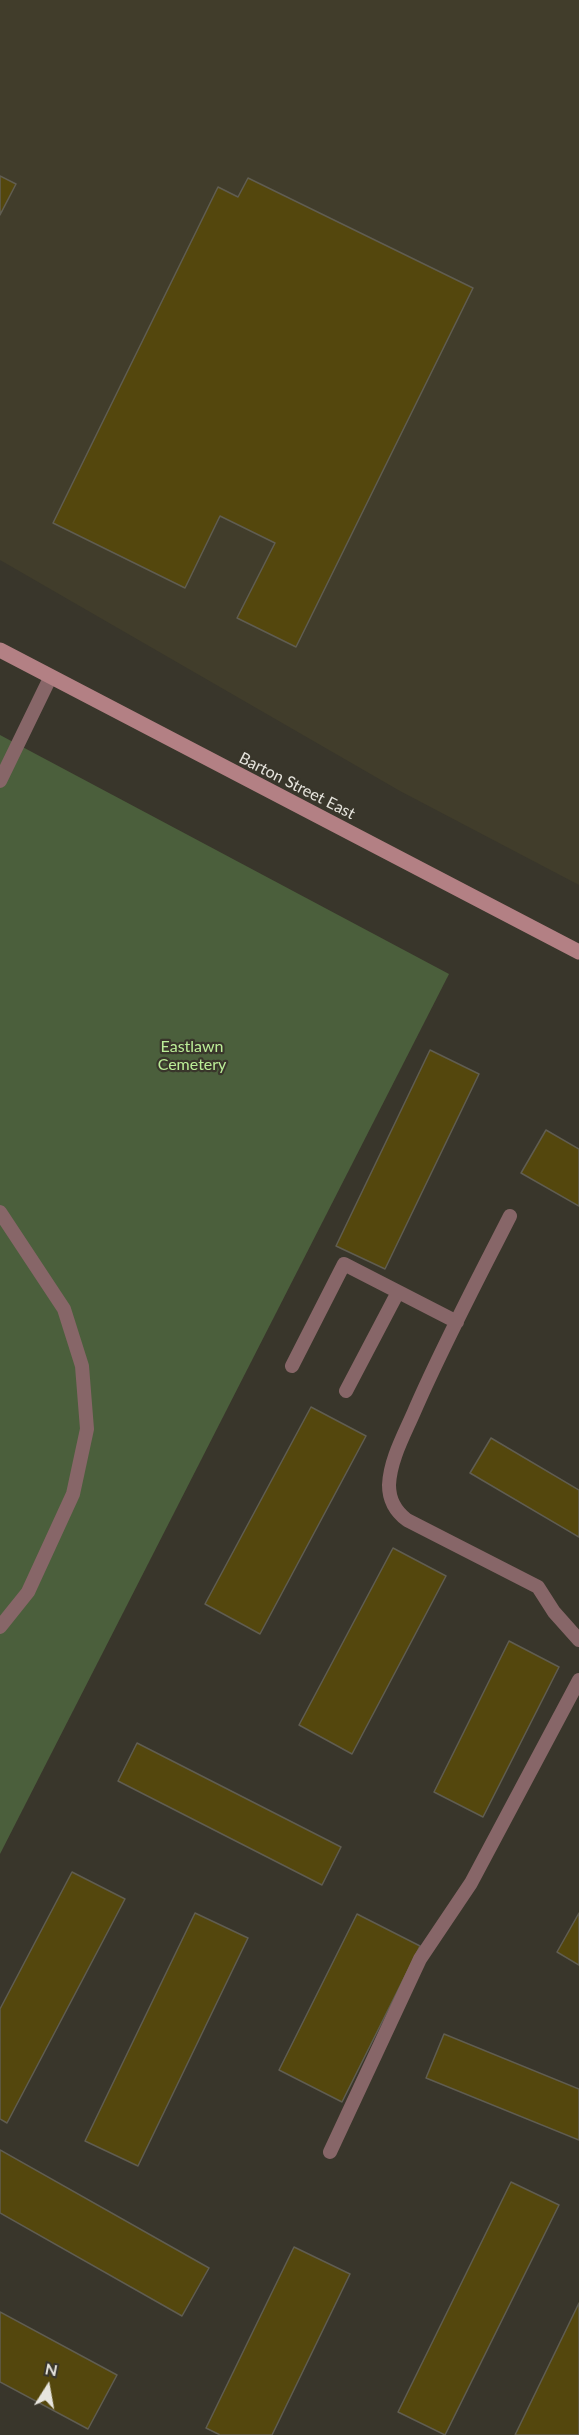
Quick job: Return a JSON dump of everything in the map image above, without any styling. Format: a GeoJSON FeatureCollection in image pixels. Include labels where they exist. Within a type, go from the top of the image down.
{"type":"FeatureCollection","features":[{"type":"Feature","properties":{"kind":"main road","name":"Barton Street East"},"geometry":{"type":"LineString","coordinates":[[0,650],[579,952]]}},
{"type":"Feature","properties":{"kind":"lane"},"geometry":{"type":"LineString","coordinates":[[0,781],[50,678]]}},
{"type":"Feature","properties":{"kind":"lane"},"geometry":{"type":"LineString","coordinates":[[0,1212],[64,1309],[82,1366],[87,1429],[73,1494],[28,1592],[0,1627]]}},
{"type":"Feature","properties":{"kind":"lane"},"geometry":{"type":"LineString","coordinates":[[510,1216],[430,1375],[396,1454],[390,1475],[391,1500],[395,1509],[407,1520],[538,1587],[554,1612],[579,1640]]}},
{"type":"Feature","properties":{"kind":"lane"},"geometry":{"type":"LineString","coordinates":[[292,1366],[344,1264],[457,1322]]}},
{"type":"Feature","properties":{"kind":"lane"},"geometry":{"type":"LineString","coordinates":[[346,1391],[398,1292]]}},
{"type":"Feature","properties":{"kind":"lane"},"geometry":{"type":"LineString","coordinates":[[330,2152],[420,1959],[471,1883],[579,1680]]}},
{"type":"Feature","properties":{"kind":"shaded area"},"geometry":{"type":"Polygon","coordinates":[[[0,0],[579,0],[579,885],[400,791],[0,560],[0,0]]]}},
{"type":"Feature","properties":{"kind":"green space","name":"Eastlawn Cemetery"},"geometry":{"type":"Polygon","coordinates":[[[0,735],[449,974],[0,1854],[0,735]]]}},
{"type":"Feature","properties":{"kind":"building"},"geometry":{"type":"Polygon","coordinates":[[[0,176],[16,184],[0,215],[0,176]]]}},
{"type":"Feature","properties":{"kind":"building"},"geometry":{"type":"Polygon","coordinates":[[[248,178],[473,288],[296,647],[237,618],[275,543],[220,516],[185,588],[53,523],[218,187],[238,197],[248,178]]]}},
{"type":"Feature","properties":{"kind":"building"},"geometry":{"type":"Polygon","coordinates":[[[430,1050],[479,1074],[385,1269],[336,1246],[430,1050]]]}},
{"type":"Feature","properties":{"kind":"building"},"geometry":{"type":"Polygon","coordinates":[[[546,1130],[579,1149],[579,1206],[521,1173],[546,1130]]]}},
{"type":"Feature","properties":{"kind":"building"},"geometry":{"type":"Polygon","coordinates":[[[311,1407],[366,1436],[260,1634],[205,1604],[311,1407]]]}},
{"type":"Feature","properties":{"kind":"building"},"geometry":{"type":"Polygon","coordinates":[[[491,1438],[579,1490],[579,1537],[470,1473],[491,1438]]]}},
{"type":"Feature","properties":{"kind":"building"},"geometry":{"type":"Polygon","coordinates":[[[393,1548],[446,1576],[352,1754],[299,1725],[393,1548]]]}},
{"type":"Feature","properties":{"kind":"building"},"geometry":{"type":"Polygon","coordinates":[[[509,1641],[559,1667],[483,1817],[434,1792],[509,1641]]]}},
{"type":"Feature","properties":{"kind":"building"},"geometry":{"type":"Polygon","coordinates":[[[137,1743],[341,1847],[322,1885],[118,1781],[137,1743]]]}},
{"type":"Feature","properties":{"kind":"building"},"geometry":{"type":"Polygon","coordinates":[[[72,1872],[125,1899],[7,2123],[0,2119],[0,2009],[72,1872]]]}},
{"type":"Feature","properties":{"kind":"building"},"geometry":{"type":"Polygon","coordinates":[[[195,1913],[248,1938],[138,2166],[85,2141],[195,1913]]]}},
{"type":"Feature","properties":{"kind":"building"},"geometry":{"type":"Polygon","coordinates":[[[579,1913],[579,1965],[557,1952],[579,1913]]]}},
{"type":"Feature","properties":{"kind":"building"},"geometry":{"type":"Polygon","coordinates":[[[357,1914],[420,1946],[342,2102],[279,2070],[357,1914]]]}},
{"type":"Feature","properties":{"kind":"building"},"geometry":{"type":"Polygon","coordinates":[[[444,2034],[579,2089],[579,2140],[426,2078],[444,2034]]]}},
{"type":"Feature","properties":{"kind":"building"},"geometry":{"type":"Polygon","coordinates":[[[0,2150],[209,2268],[182,2316],[0,2213],[0,2150]]]}},
{"type":"Feature","properties":{"kind":"building"},"geometry":{"type":"Polygon","coordinates":[[[511,2182],[559,2205],[445,2435],[398,2412],[511,2182]]]}},
{"type":"Feature","properties":{"kind":"building"},"geometry":{"type":"Polygon","coordinates":[[[294,2247],[350,2274],[272,2435],[220,2435],[206,2428],[294,2247]]]}},
{"type":"Feature","properties":{"kind":"building"},"geometry":{"type":"Polygon","coordinates":[[[579,2303],[579,2435],[515,2435],[579,2303]]]}},
{"type":"Feature","properties":{"kind":"building"},"geometry":{"type":"Polygon","coordinates":[[[0,2312],[117,2375],[88,2429],[0,2382],[0,2312]]]}}]}
